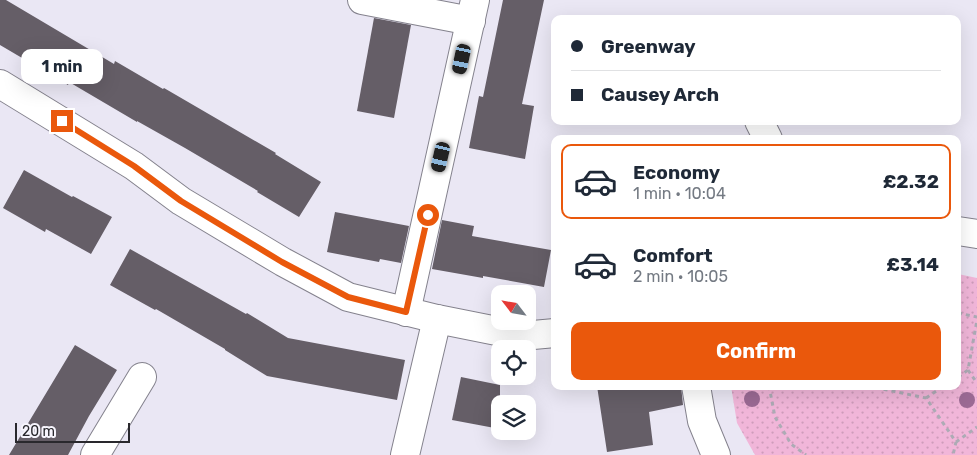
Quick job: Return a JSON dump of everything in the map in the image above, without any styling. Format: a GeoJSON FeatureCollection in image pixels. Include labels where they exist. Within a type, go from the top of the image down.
{"type":"FeatureCollection","features":[{"type":"Feature","properties":{"kind":"street"},"geometry":{"type":"LineString","coordinates":[[362,0],[473,10],[406,312]]}},
{"type":"Feature","properties":{"kind":"street"},"geometry":{"type":"LineString","coordinates":[[0,84],[134,166],[181,201],[282,262],[348,297],[437,319],[522,336],[551,333]]}},
{"type":"Feature","properties":{"kind":"street"},"geometry":{"type":"LineString","coordinates":[[961,231],[977,234]]}},
{"type":"Feature","properties":{"kind":"street"},"geometry":{"type":"LineString","coordinates":[[405,455],[437,319]]}},
{"type":"Feature","properties":{"kind":"street"},"geometry":{"type":"LineString","coordinates":[[95,455],[142,378]]}},
{"type":"Feature","properties":{"kind":"street"},"geometry":{"type":"LineString","coordinates":[[697,390],[702,421],[716,455]]}},
{"type":"Feature","properties":{"kind":"path"},"geometry":{"type":"LineString","coordinates":[[961,314],[977,318],[968,370],[977,383]]}},
{"type":"Feature","properties":{"kind":"path"},"geometry":{"type":"LineString","coordinates":[[961,375],[968,370]]}},
{"type":"Feature","properties":{"kind":"path"},"geometry":{"type":"LineString","coordinates":[[770,390],[775,417],[791,444],[806,455]]}},
{"type":"Feature","properties":{"kind":"path"},"geometry":{"type":"LineString","coordinates":[[887,390],[926,398],[956,442]]}},
{"type":"Feature","properties":{"kind":"path"},"geometry":{"type":"LineString","coordinates":[[926,398],[938,390]]}},
{"type":"Feature","properties":{"kind":"path"},"geometry":{"type":"LineString","coordinates":[[953,455],[956,442],[977,427]]}},
{"type":"Feature","properties":{"kind":"shaded area"},"geometry":{"type":"Polygon","coordinates":[[[961,275],[977,278],[977,455],[755,455],[737,423],[732,390],[961,390],[961,275]]]}},
{"type":"Feature","properties":{"kind":"building"},"geometry":{"type":"Polygon","coordinates":[[[0,0],[6,0],[114,64],[115,61],[164,88],[276,153],[321,182],[299,217],[185,148],[69,82],[68,85],[0,45],[0,0]]]}},
{"type":"Feature","properties":{"kind":"building"},"geometry":{"type":"Polygon","coordinates":[[[503,0],[544,0],[522,104],[534,106],[525,159],[469,148],[479,96],[483,97],[503,0]]]}},
{"type":"Feature","properties":{"kind":"building"},"geometry":{"type":"Polygon","coordinates":[[[374,18],[411,25],[394,118],[357,111],[374,18]]]}},
{"type":"Feature","properties":{"kind":"building"},"geometry":{"type":"Polygon","coordinates":[[[24,170],[112,217],[91,254],[46,229],[45,232],[3,208],[24,170]]]}},
{"type":"Feature","properties":{"kind":"building"},"geometry":{"type":"Polygon","coordinates":[[[335,212],[409,226],[401,263],[380,259],[379,262],[327,252],[335,212]]]}},
{"type":"Feature","properties":{"kind":"building"},"geometry":{"type":"Polygon","coordinates":[[[442,220],[474,226],[472,236],[551,250],[544,287],[432,269],[442,220]]]}},
{"type":"Feature","properties":{"kind":"building"},"geometry":{"type":"Polygon","coordinates":[[[130,249],[247,313],[288,338],[405,360],[397,400],[267,376],[156,309],[110,285],[130,249]]]}},
{"type":"Feature","properties":{"kind":"building"},"geometry":{"type":"Polygon","coordinates":[[[75,345],[117,370],[68,455],[9,455],[75,345]]]}},
{"type":"Feature","properties":{"kind":"building"},"geometry":{"type":"Polygon","coordinates":[[[461,377],[491,383],[491,385],[500,385],[500,395],[491,395],[491,427],[452,420],[461,377]]]}},
{"type":"Feature","properties":{"kind":"building"},"geometry":{"type":"Polygon","coordinates":[[[598,390],[681,390],[683,405],[649,412],[653,445],[607,452],[598,390]]]}},
{"type":"Feature","properties":{"kind":"route"},"geometry":{"type":"LineString","coordinates":[[62,121],[134,166],[181,201],[282,262],[348,297],[406,312],[428,215]]}}]}
